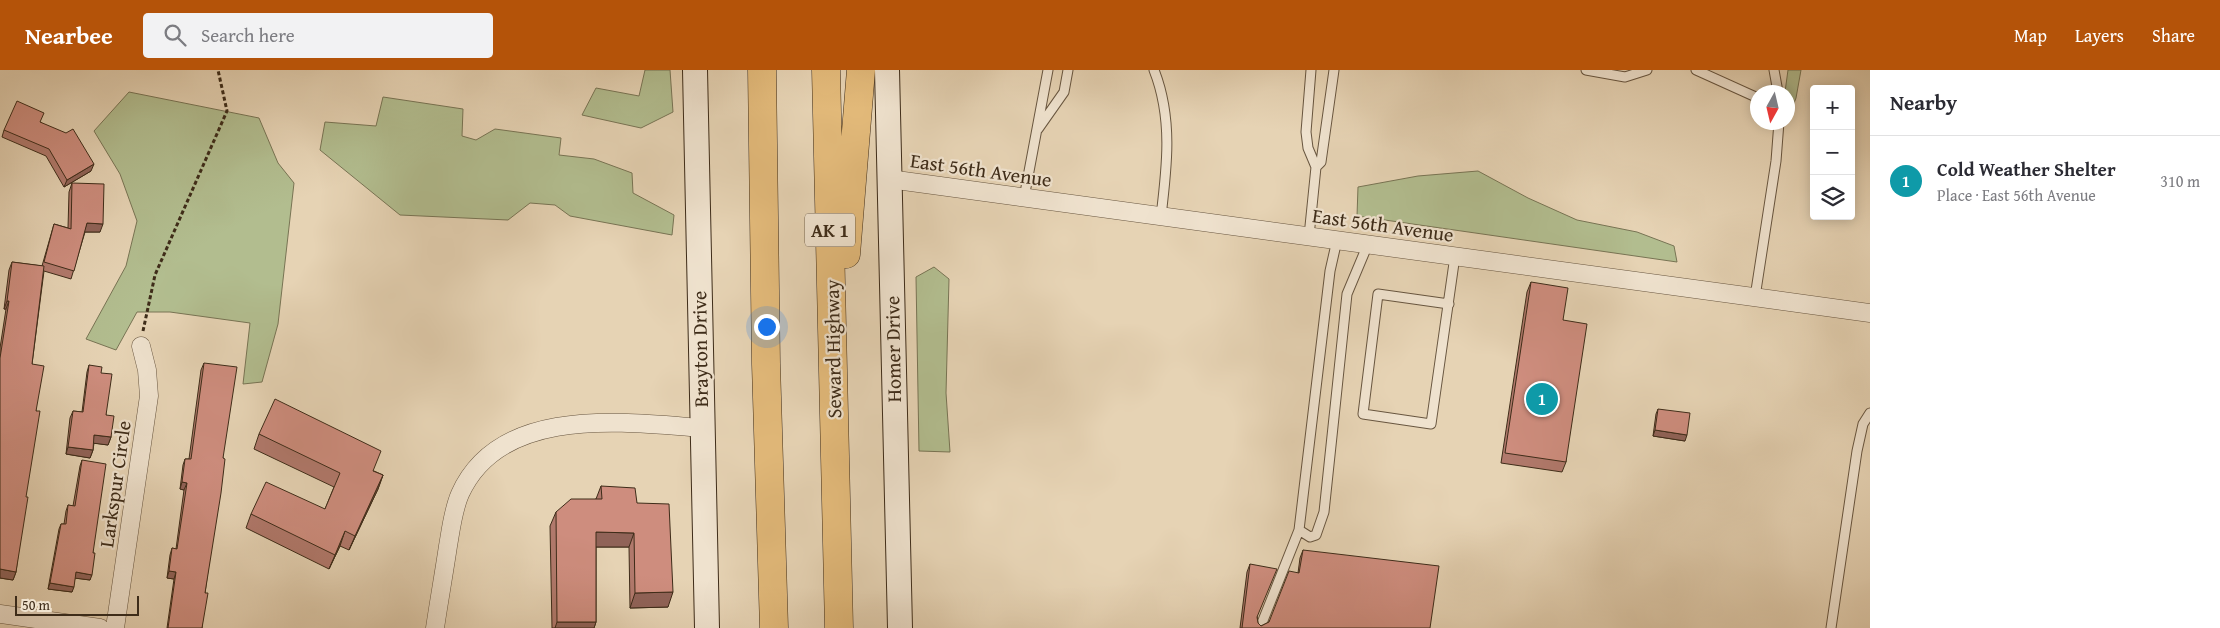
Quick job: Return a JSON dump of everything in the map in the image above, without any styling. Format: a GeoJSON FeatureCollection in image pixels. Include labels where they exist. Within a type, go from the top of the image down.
{"type":"FeatureCollection","features":[{"type":"Feature","properties":{"kind":"highway"},"geometry":{"type":"LineString","coordinates":[[762,70],[766,364],[774,628]]}},
{"type":"Feature","properties":{"kind":"highway","name":"Seward Highway"},"geometry":{"type":"LineString","coordinates":[[826,70],[839,628]]}},
{"type":"Feature","properties":{"kind":"highway"},"geometry":{"type":"LineString","coordinates":[[834,390],[861,70]]}},
{"type":"Feature","properties":{"kind":"main road","name":"Brayton Drive"},"geometry":{"type":"LineString","coordinates":[[696,70],[702,428],[708,628]]}},
{"type":"Feature","properties":{"kind":"main road","name":"Homer Drive"},"geometry":{"type":"LineString","coordinates":[[888,70],[900,628]]}},
{"type":"Feature","properties":{"kind":"street","name":"East 56th Avenue"},"geometry":{"type":"LineString","coordinates":[[889,179],[1870,313]]}},
{"type":"Feature","properties":{"kind":"street","name":"Larkspur Circle"},"geometry":{"type":"LineString","coordinates":[[115,628],[149,396],[147,370],[141,346]]}},
{"type":"Feature","properties":{"kind":"street"},"geometry":{"type":"LineString","coordinates":[[435,628],[452,522],[459,494],[474,471],[490,453],[514,438],[536,430],[571,426],[630,424],[702,428]]}},
{"type":"Feature","properties":{"kind":"street"},"geometry":{"type":"LineString","coordinates":[[0,614],[100,628]]}},
{"type":"Feature","properties":{"kind":"lane"},"geometry":{"type":"LineString","coordinates":[[1024,198],[1048,70]]}},
{"type":"Feature","properties":{"kind":"lane"},"geometry":{"type":"LineString","coordinates":[[1037,131],[1064,92],[1068,70]]}},
{"type":"Feature","properties":{"kind":"lane"},"geometry":{"type":"LineString","coordinates":[[1154,70],[1162,90],[1168,137],[1161,216]]}},
{"type":"Feature","properties":{"kind":"lane"},"geometry":{"type":"LineString","coordinates":[[1309,236],[1316,167],[1308,148],[1306,132],[1311,70]]}},
{"type":"Feature","properties":{"kind":"lane"},"geometry":{"type":"LineString","coordinates":[[1316,167],[1320,162],[1322,154],[1334,70]]}},
{"type":"Feature","properties":{"kind":"lane"},"geometry":{"type":"LineString","coordinates":[[1586,70],[1625,77],[1647,70]]}},
{"type":"Feature","properties":{"kind":"lane"},"geometry":{"type":"LineString","coordinates":[[1696,70],[1750,94]]}},
{"type":"Feature","properties":{"kind":"lane"},"geometry":{"type":"LineString","coordinates":[[1771,71],[1776,85]]}},
{"type":"Feature","properties":{"kind":"lane"},"geometry":{"type":"LineString","coordinates":[[1755,297],[1776,161],[1778,130]]}},
{"type":"Feature","properties":{"kind":"lane"},"geometry":{"type":"LineString","coordinates":[[1260,628],[1299,530],[1330,271],[1337,240]]}},
{"type":"Feature","properties":{"kind":"lane"},"geometry":{"type":"LineString","coordinates":[[1299,530],[1310,536],[1316,535],[1324,512],[1348,294],[1368,244]]}},
{"type":"Feature","properties":{"kind":"lane"},"geometry":{"type":"LineString","coordinates":[[1448,304],[1378,294],[1363,414],[1431,424],[1455,256]]}},
{"type":"Feature","properties":{"kind":"lane"},"geometry":{"type":"LineString","coordinates":[[1832,628],[1857,451],[1863,424],[1870,413]]}},
{"type":"Feature","properties":{"kind":"path"},"geometry":{"type":"LineString","coordinates":[[141,346],[154,275],[227,111],[218,70]]}},
{"type":"Feature","properties":{"kind":"green space"},"geometry":{"type":"Polygon","coordinates":[[[645,70],[670,70],[673,112],[641,128],[582,115],[596,88],[639,96],[645,70]]]}},
{"type":"Feature","properties":{"kind":"green space"},"geometry":{"type":"Polygon","coordinates":[[[1788,70],[1801,70],[1795,100],[1795,85],[1786,85],[1788,70]]]}},
{"type":"Feature","properties":{"kind":"green space"},"geometry":{"type":"Polygon","coordinates":[[[129,92],[259,118],[278,163],[294,183],[278,324],[262,382],[243,384],[250,323],[170,312],[137,312],[116,350],[86,339],[126,266],[137,221],[120,174],[94,131],[129,92]]]}},
{"type":"Feature","properties":{"kind":"green space"},"geometry":{"type":"Polygon","coordinates":[[[383,97],[463,109],[462,136],[476,140],[495,129],[561,138],[559,155],[594,159],[632,173],[633,193],[674,215],[672,235],[570,216],[555,205],[530,203],[508,220],[400,215],[320,150],[325,122],[376,126],[383,97]]]}},
{"type":"Feature","properties":{"kind":"green space"},"geometry":{"type":"Polygon","coordinates":[[[1478,171],[1528,198],[1577,220],[1637,232],[1674,246],[1677,262],[1357,216],[1358,187],[1418,176],[1478,171]]]}},
{"type":"Feature","properties":{"kind":"green space"},"geometry":{"type":"Polygon","coordinates":[[[934,267],[949,279],[946,393],[950,452],[919,451],[916,277],[934,267]]]}},
{"type":"Feature","properties":{"kind":"building"},"geometry":{"type":"Polygon","coordinates":[[[17,101],[44,113],[40,122],[66,133],[73,129],[94,164],[67,180],[49,149],[4,130],[17,101]]]}},
{"type":"Feature","properties":{"kind":"building"},"geometry":{"type":"Polygon","coordinates":[[[72,183],[104,184],[103,224],[87,223],[74,271],[44,262],[54,224],[71,229],[72,183]]]}},
{"type":"Feature","properties":{"kind":"building"},"geometry":{"type":"Polygon","coordinates":[[[12,262],[44,266],[32,364],[44,366],[36,411],[40,411],[16,572],[0,569],[0,358],[9,301],[7,301],[12,262]]]}},
{"type":"Feature","properties":{"kind":"building"},"geometry":{"type":"Polygon","coordinates":[[[1531,282],[1568,288],[1563,320],[1587,324],[1566,462],[1505,453],[1531,282]]]}},
{"type":"Feature","properties":{"kind":"building"},"geometry":{"type":"Polygon","coordinates":[[[204,363],[237,367],[223,458],[225,459],[221,493],[205,593],[208,593],[202,628],[168,628],[176,572],[169,571],[172,548],[177,549],[187,483],[182,482],[185,459],[191,459],[204,363]]]}},
{"type":"Feature","properties":{"kind":"building"},"geometry":{"type":"Polygon","coordinates":[[[89,365],[102,367],[101,373],[112,374],[106,415],[114,416],[111,437],[94,435],[93,450],[68,447],[73,411],[83,412],[89,365]]]}},
{"type":"Feature","properties":{"kind":"building"},"geometry":{"type":"Polygon","coordinates":[[[275,399],[381,451],[373,471],[383,475],[355,536],[345,531],[335,555],[251,514],[266,482],[325,509],[340,473],[259,434],[275,399]]]}},
{"type":"Feature","properties":{"kind":"building"},"geometry":{"type":"Polygon","coordinates":[[[1658,409],[1690,413],[1687,435],[1655,430],[1658,409]]]}},
{"type":"Feature","properties":{"kind":"building"},"geometry":{"type":"Polygon","coordinates":[[[82,460],[106,464],[93,553],[95,553],[92,575],[76,572],[74,587],[50,583],[61,524],[66,524],[68,505],[75,506],[82,460]]]}},
{"type":"Feature","properties":{"kind":"building"},"geometry":{"type":"Polygon","coordinates":[[[601,486],[635,488],[637,503],[669,504],[673,592],[635,593],[634,533],[596,532],[596,622],[557,622],[556,512],[571,499],[602,499],[601,486]]]}},
{"type":"Feature","properties":{"kind":"building"},"geometry":{"type":"Polygon","coordinates":[[[1303,550],[1439,566],[1430,628],[1242,628],[1250,564],[1277,569],[1257,617],[1258,623],[1261,626],[1269,622],[1289,571],[1299,573],[1303,550]]]}},
{"type":"Feature","properties":{"kind":"place","name":"Cold Weather Shelter"},"geometry":{"type":"Point","coordinates":[1542,399]}}]}
